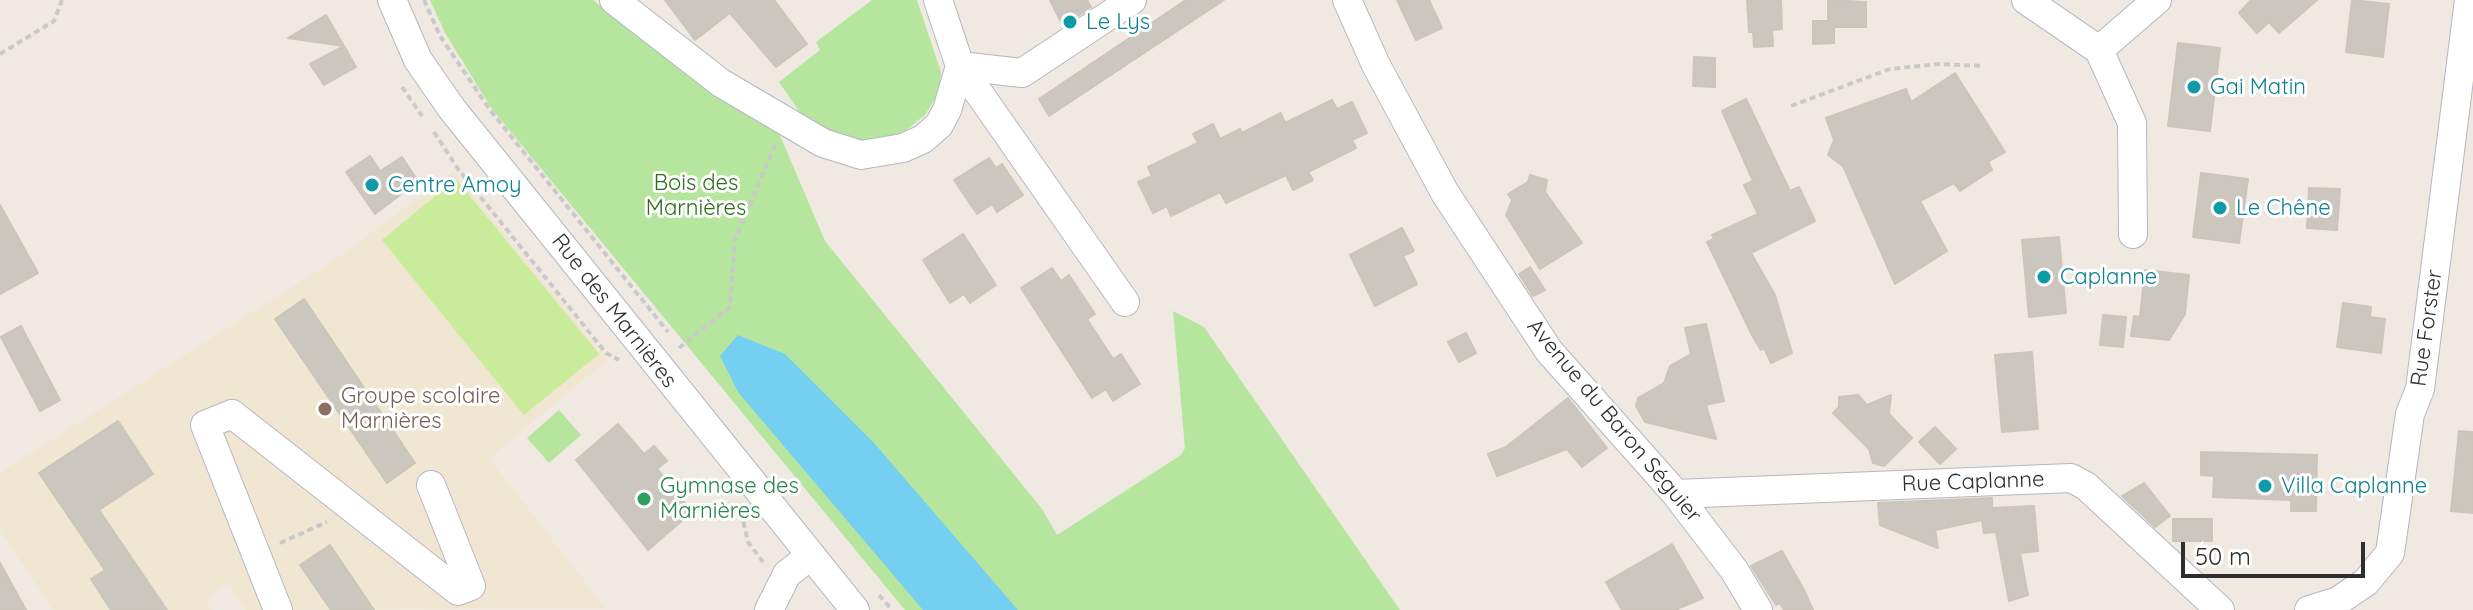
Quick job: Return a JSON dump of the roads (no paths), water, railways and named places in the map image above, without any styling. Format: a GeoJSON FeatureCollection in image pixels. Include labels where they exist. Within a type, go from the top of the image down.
{"type":"FeatureCollection","features":[{"type":"Feature","properties":{"kind":"street","name":"Rue des Marnières"},"geometry":{"type":"LineString","coordinates":[[392,0],[418,60],[452,109],[809,557],[855,610]]}},
{"type":"Feature","properties":{"kind":"street"},"geometry":{"type":"LineString","coordinates":[[614,0],[721,83],[823,143],[861,155],[903,148],[931,132],[947,110],[960,66]]}},
{"type":"Feature","properties":{"kind":"street"},"geometry":{"type":"LineString","coordinates":[[938,0],[960,66],[1125,302]]}},
{"type":"Feature","properties":{"kind":"street"},"geometry":{"type":"LineString","coordinates":[[960,66],[1022,73],[1132,0]]}},
{"type":"Feature","properties":{"kind":"street","name":"Avenue du Baron Séguier"},"geometry":{"type":"LineString","coordinates":[[1347,0],[1376,65],[1445,193],[1549,351],[1676,494],[1734,570],[1758,610]]}},
{"type":"Feature","properties":{"kind":"street"},"geometry":{"type":"LineString","coordinates":[[2026,0],[2099,50],[2132,123],[2133,234]]}},
{"type":"Feature","properties":{"kind":"street"},"geometry":{"type":"LineString","coordinates":[[2099,50],[2157,0]]}},
{"type":"Feature","properties":{"kind":"street","name":"Rue Forster"},"geometry":{"type":"LineString","coordinates":[[2309,610],[2338,601],[2366,582],[2390,553],[2410,414],[2420,389],[2469,0]]}},
{"type":"Feature","properties":{"kind":"street"},"geometry":{"type":"LineString","coordinates":[[278,610],[205,425],[232,414],[458,591],[471,586],[431,485]]}},
{"type":"Feature","properties":{"kind":"street","name":"Rue Caplanne"},"geometry":{"type":"LineString","coordinates":[[1676,494],[2071,478],[2086,486],[2220,610]]}},
{"type":"Feature","properties":{"kind":"street"},"geometry":{"type":"LineString","coordinates":[[769,610],[787,574],[809,557]]}},
{"type":"Feature","properties":{"kind":"water"},"geometry":{"type":"Polygon","coordinates":[[[738,335],[785,354],[874,443],[1018,610],[923,610],[738,392],[720,356],[738,335]]]}},
{"type":"Feature","properties":{"kind":"place","name":"Le Lys"},"geometry":{"type":"Point","coordinates":[1070,22]}},
{"type":"Feature","properties":{"kind":"place","name":"Gai Matin"},"geometry":{"type":"Point","coordinates":[2194,87]}},
{"type":"Feature","properties":{"kind":"place","name":"Centre Amoy"},"geometry":{"type":"Point","coordinates":[372,185]}},
{"type":"Feature","properties":{"kind":"place","name":"Le Chêne"},"geometry":{"type":"Point","coordinates":[2220,208]}},
{"type":"Feature","properties":{"kind":"place","name":"Caplanne"},"geometry":{"type":"Point","coordinates":[2044,277]}},
{"type":"Feature","properties":{"kind":"place","name":"Groupe scolaire Marnières"},"geometry":{"type":"Point","coordinates":[325,409]}},
{"type":"Feature","properties":{"kind":"place","name":"Villa Caplanne"},"geometry":{"type":"Point","coordinates":[2265,486]}},
{"type":"Feature","properties":{"kind":"place","name":"Gymnase des Marnières"},"geometry":{"type":"Point","coordinates":[644,499]}},
{"type":"Feature","properties":{"kind":"park label","name":"Bois des Marnières"},"geometry":{"type":"Point","coordinates":[696,196]}}]}
